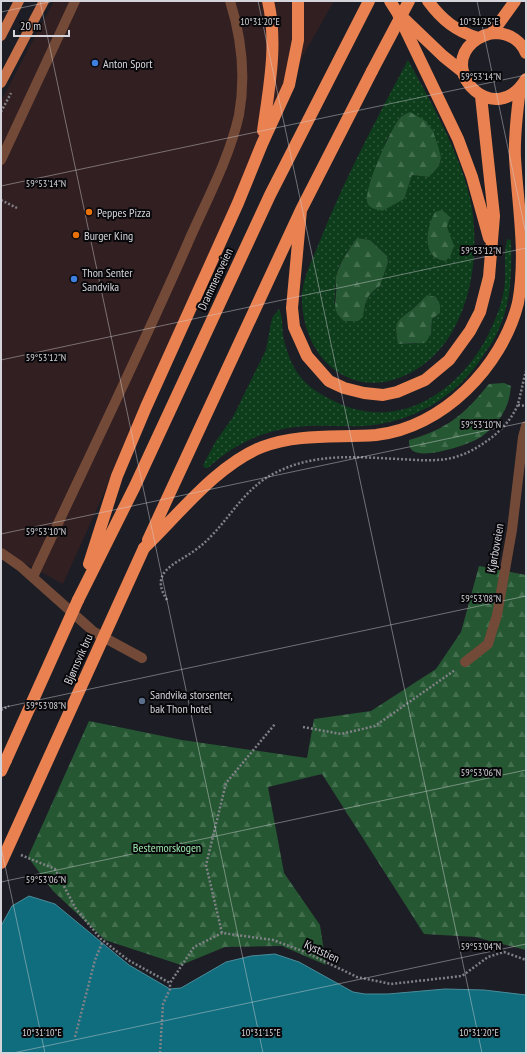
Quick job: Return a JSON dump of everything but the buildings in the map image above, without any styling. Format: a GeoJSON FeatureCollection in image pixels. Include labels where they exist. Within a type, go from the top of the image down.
{"type":"FeatureCollection","features":[{"type":"Feature","properties":{"kind":"highway"},"geometry":{"type":"LineString","coordinates":[[262,144],[272,57],[272,22],[268,1]]}},
{"type":"Feature","properties":{"kind":"highway"},"geometry":{"type":"LineString","coordinates":[[106,532],[118,476],[140,421],[235,210],[262,144],[289,85],[298,40],[298,1]]}},
{"type":"Feature","properties":{"kind":"highway","name":"Drammensveien"},"geometry":{"type":"LineString","coordinates":[[106,532],[267,202],[370,1]]}},
{"type":"Feature","properties":{"kind":"highway"},"geometry":{"type":"LineString","coordinates":[[390,1],[397,12],[458,138],[472,177],[491,244]]}},
{"type":"Feature","properties":{"kind":"highway"},"geometry":{"type":"LineString","coordinates":[[409,1],[301,210],[292,308],[296,334],[306,356],[329,381],[344,388],[364,393],[383,395],[412,387],[436,373],[449,360],[470,331],[480,312],[490,277],[494,216],[481,96]]}},
{"type":"Feature","properties":{"kind":"highway"},"geometry":{"type":"LineString","coordinates":[[428,1],[443,19],[453,27],[478,38]]}},
{"type":"Feature","properties":{"kind":"highway"},"geometry":{"type":"LineString","coordinates":[[492,33],[515,1]]}},
{"type":"Feature","properties":{"kind":"highway"},"geometry":{"type":"LineString","coordinates":[[397,12],[443,56],[463,72]]}},
{"type":"Feature","properties":{"kind":"highway"},"geometry":{"type":"LineString","coordinates":[[523,84],[515,94],[502,99],[481,96],[466,82],[463,72],[463,62],[465,53],[470,44],[478,38],[492,33],[508,35],[515,39],[526,53]]}},
{"type":"Feature","properties":{"kind":"highway"},"geometry":{"type":"LineString","coordinates":[[144,548],[232,464],[261,448],[280,441],[322,436],[385,434],[427,419],[458,396],[490,363],[513,322],[523,280],[523,235],[517,183],[515,135],[523,84]]}},
{"type":"Feature","properties":{"kind":"highway","name":"Bjørnsvik bru"},"geometry":{"type":"LineString","coordinates":[[1,863],[144,548],[301,210]]}},
{"type":"Feature","properties":{"kind":"highway","name":"Bjørnsvik bru"},"geometry":{"type":"LineString","coordinates":[[1,772],[78,600],[106,532]]}},
{"type":"Feature","properties":{"kind":"main road"},"geometry":{"type":"LineString","coordinates":[[1,36],[19,1]]}},
{"type":"Feature","properties":{"kind":"main road"},"geometry":{"type":"LineString","coordinates":[[1,83],[44,1]]}},
{"type":"Feature","properties":{"kind":"street"},"geometry":{"type":"LineString","coordinates":[[1,160],[75,1]]}},
{"type":"Feature","properties":{"kind":"street"},"geometry":{"type":"LineString","coordinates":[[36,581],[229,150],[239,113],[243,72],[241,46],[230,1]]}},
{"type":"Feature","properties":{"kind":"street","name":"Kjørboveien"},"geometry":{"type":"LineString","coordinates":[[465,662],[488,644],[497,615],[512,530],[523,437],[526,426]]}},
{"type":"Feature","properties":{"kind":"street"},"geometry":{"type":"LineString","coordinates":[[1,553],[36,581],[94,632],[128,652],[142,658]]}},
{"type":"Feature","properties":{"kind":"path"},"geometry":{"type":"LineString","coordinates":[[1,200],[17,208]]}},
{"type":"Feature","properties":{"kind":"path"},"geometry":{"type":"LineString","coordinates":[[167,600],[162,592],[160,583],[163,574],[169,566],[188,555],[212,536],[246,494],[278,471],[316,458],[365,457],[435,461],[464,454],[487,441],[508,422],[518,405],[526,371]]}},
{"type":"Feature","properties":{"kind":"path"},"geometry":{"type":"LineString","coordinates":[[518,405],[526,406]]}},
{"type":"Feature","properties":{"kind":"path"},"geometry":{"type":"LineString","coordinates":[[303,727],[341,734],[375,726],[404,707],[465,662]]}},
{"type":"Feature","properties":{"kind":"path"},"geometry":{"type":"LineString","coordinates":[[1,710],[8,706]]}},
{"type":"Feature","properties":{"kind":"path"},"geometry":{"type":"LineString","coordinates":[[160,1053],[163,1004],[170,989],[170,982],[194,947],[222,933],[206,865],[226,783],[276,724]]}},
{"type":"Feature","properties":{"kind":"path"},"geometry":{"type":"LineString","coordinates":[[33,860],[55,870],[76,909],[101,939],[128,960],[170,982]]}},
{"type":"Feature","properties":{"kind":"path","name":"Kyststien"},"geometry":{"type":"LineString","coordinates":[[222,933],[273,940],[305,952],[357,977],[391,984],[462,976],[488,957],[504,952],[526,960]]}},
{"type":"Feature","properties":{"kind":"path"},"geometry":{"type":"LineString","coordinates":[[76,1037],[95,960],[102,943]]}},
{"type":"Feature","properties":{"kind":"shaded area","name":"Thon Senter Sandvika"},"geometry":{"type":"Polygon","coordinates":[[[54,1],[334,1],[293,73],[63,584],[1,550],[1,101],[54,1]]]}},
{"type":"Feature","properties":{"kind":"green space"},"geometry":{"type":"Polygon","coordinates":[[[408,60],[444,127],[465,180],[474,221],[472,271],[467,296],[458,320],[446,341],[430,359],[410,373],[388,381],[368,383],[350,378],[334,369],[320,355],[310,338],[304,318],[302,296],[304,281],[307,273],[341,192],[408,60]],[[400,117],[386,141],[382,154],[399,201],[403,199],[412,175],[429,177],[439,166],[441,158],[400,117]],[[357,238],[347,252],[337,272],[334,303],[365,307],[370,295],[380,286],[388,262],[387,256],[370,240],[357,238]],[[427,295],[401,318],[397,325],[396,329],[398,344],[416,344],[431,334],[432,319],[440,313],[427,295]]]}},
{"type":"Feature","properties":{"kind":"green space"},"geometry":{"type":"Polygon","coordinates":[[[410,112],[424,120],[433,131],[441,158],[439,166],[429,177],[412,175],[404,199],[382,211],[374,209],[368,204],[367,198],[369,187],[378,161],[395,125],[401,117],[410,112]]]}},
{"type":"Feature","properties":{"kind":"green space"},"geometry":{"type":"Polygon","coordinates":[[[442,210],[450,217],[447,227],[454,246],[450,257],[445,261],[437,259],[432,254],[428,241],[429,226],[435,212],[442,210]]]}},
{"type":"Feature","properties":{"kind":"green space"},"geometry":{"type":"Polygon","coordinates":[[[357,238],[370,240],[387,256],[388,262],[380,286],[369,295],[367,299],[363,317],[358,321],[344,321],[336,311],[336,277],[342,262],[357,238]]]}},
{"type":"Feature","properties":{"kind":"green space"},"geometry":{"type":"Polygon","coordinates":[[[508,239],[511,240],[511,277],[508,300],[502,322],[493,342],[472,371],[447,395],[417,413],[383,424],[365,426],[304,426],[271,432],[248,440],[237,446],[227,452],[208,468],[205,468],[203,465],[216,441],[233,417],[266,350],[272,318],[279,309],[282,319],[283,336],[289,357],[299,375],[311,387],[336,402],[361,411],[386,412],[409,408],[431,398],[451,383],[468,365],[483,345],[496,317],[503,297],[506,243],[508,239]]]}},
{"type":"Feature","properties":{"kind":"green space"},"geometry":{"type":"Polygon","coordinates":[[[427,295],[436,297],[440,305],[440,313],[432,319],[431,334],[425,343],[398,344],[396,329],[398,321],[427,295]]]}},
{"type":"Feature","properties":{"kind":"green space"},"geometry":{"type":"Polygon","coordinates":[[[504,383],[511,386],[506,408],[490,430],[481,437],[467,444],[437,452],[419,453],[411,449],[409,440],[434,431],[454,420],[480,395],[489,384],[504,383]]]}},
{"type":"Feature","properties":{"kind":"green space","name":"Bestemorskogen"},"geometry":{"type":"Polygon","coordinates":[[[479,566],[526,575],[526,950],[475,937],[424,934],[322,774],[268,787],[284,873],[320,925],[326,965],[282,946],[225,947],[181,965],[105,940],[53,891],[28,857],[89,721],[182,740],[307,758],[314,719],[371,711],[436,669],[461,632],[479,566]]]}},
{"type":"Feature","properties":{"kind":"water"},"geometry":{"type":"Polygon","coordinates":[[[29,896],[55,904],[129,965],[170,989],[181,988],[226,962],[251,956],[275,954],[299,962],[353,992],[365,994],[388,994],[445,989],[484,990],[526,995],[526,1053],[1,1053],[1,926],[12,906],[29,896]]]}},
{"type":"Feature","properties":{"kind":"place","name":"Anton Sport"},"geometry":{"type":"Point","coordinates":[95,63]}},
{"type":"Feature","properties":{"kind":"place","name":"Peppes Pizza"},"geometry":{"type":"Point","coordinates":[89,212]}},
{"type":"Feature","properties":{"kind":"place","name":"Burger King"},"geometry":{"type":"Point","coordinates":[76,235]}},
{"type":"Feature","properties":{"kind":"place","name":"Thon Senter Sandvika"},"geometry":{"type":"Point","coordinates":[74,279]}},
{"type":"Feature","properties":{"kind":"place","name":"Sandvika storsenter, bak Thon hotel"},"geometry":{"type":"Point","coordinates":[142,701]}}]}
